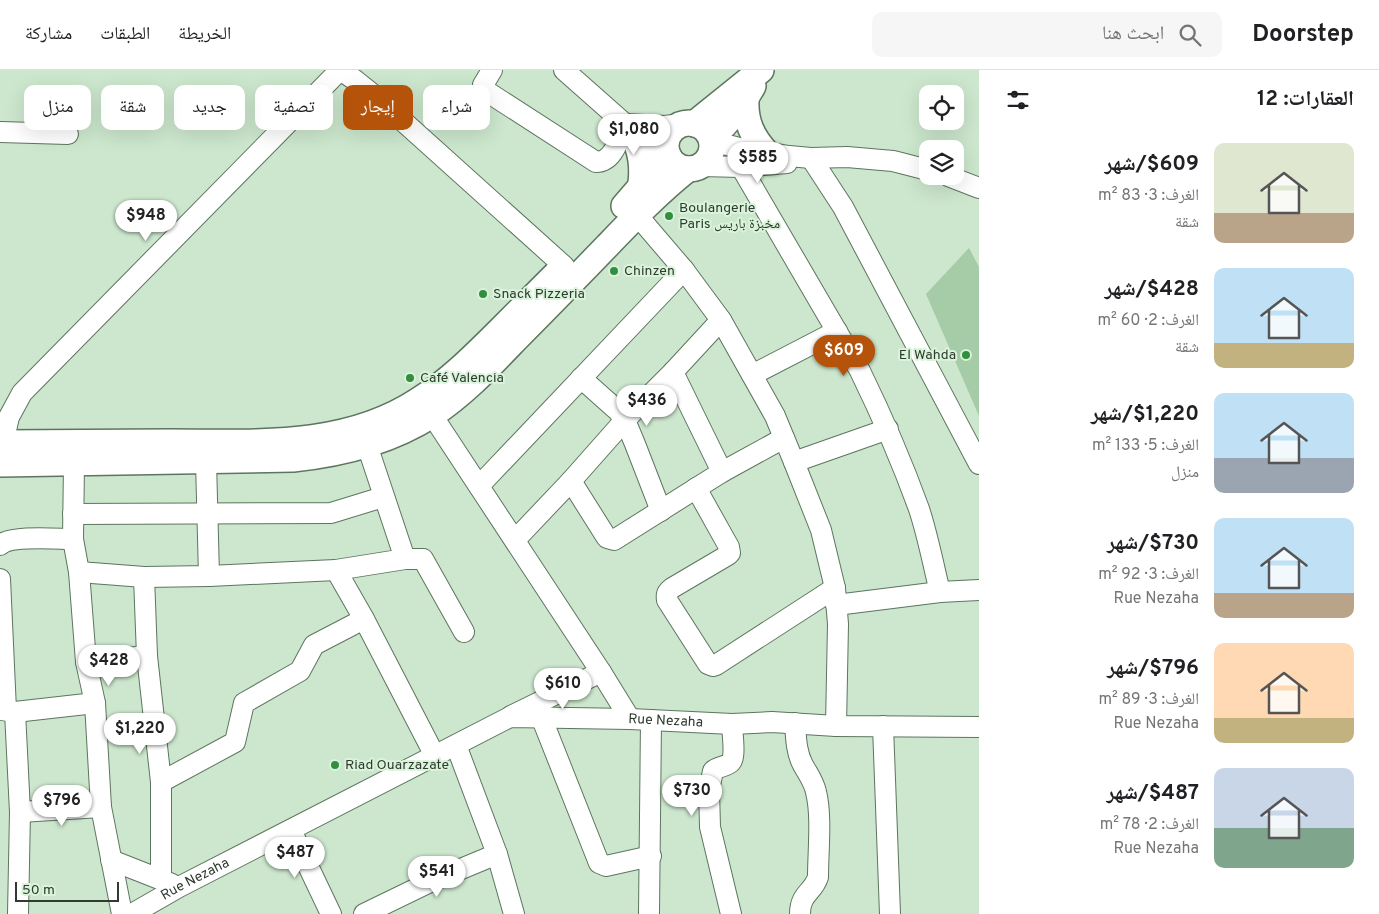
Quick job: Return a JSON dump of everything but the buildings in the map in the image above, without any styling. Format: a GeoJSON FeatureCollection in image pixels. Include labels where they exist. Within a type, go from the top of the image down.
{"type":"FeatureCollection","features":[{"type":"Feature","properties":{"kind":"main road"},"geometry":{"type":"LineString","coordinates":[[695,168],[681,168],[676,165],[667,153],[666,144],[672,131],[677,126],[700,132],[730,120],[746,100],[761,70]]}},
{"type":"Feature","properties":{"kind":"main road"},"geometry":{"type":"LineString","coordinates":[[700,132],[740,88],[761,70]]}},
{"type":"Feature","properties":{"kind":"main road"},"geometry":{"type":"LineString","coordinates":[[746,100],[748,123],[752,134],[767,153]]}},
{"type":"Feature","properties":{"kind":"main road"},"geometry":{"type":"LineString","coordinates":[[629,128],[636,141],[642,160],[640,189]]}},
{"type":"Feature","properties":{"kind":"main road"},"geometry":{"type":"LineString","coordinates":[[1,450],[206,461],[274,460],[312,458],[340,452],[367,445],[400,432],[432,415],[463,391],[492,364],[666,187],[707,161],[711,155],[712,148],[700,132]]}},
{"type":"Feature","properties":{"kind":"main road"},"geometry":{"type":"LineString","coordinates":[[70,455],[317,438],[369,424],[400,411],[418,401],[448,379],[482,347],[631,200],[667,153]]}},
{"type":"Feature","properties":{"kind":"street"},"geometry":{"type":"LineString","coordinates":[[1,450],[9,416],[22,393],[340,70],[375,96],[564,266]]}},
{"type":"Feature","properties":{"kind":"street"},"geometry":{"type":"LineString","coordinates":[[492,70],[484,85],[486,91],[596,162],[602,162],[610,156],[629,128]]}},
{"type":"Feature","properties":{"kind":"street"},"geometry":{"type":"LineString","coordinates":[[564,70],[642,141],[667,153]]}},
{"type":"Feature","properties":{"kind":"street"},"geometry":{"type":"LineString","coordinates":[[629,128],[664,126],[700,132],[767,153],[811,158],[847,157],[893,161],[919,168]]}},
{"type":"Feature","properties":{"kind":"street"},"geometry":{"type":"LineString","coordinates":[[0,132],[68,134]]}},
{"type":"Feature","properties":{"kind":"street"},"geometry":{"type":"LineString","coordinates":[[695,168],[788,163],[811,158]]}},
{"type":"Feature","properties":{"kind":"street"},"geometry":{"type":"LineString","coordinates":[[811,158],[843,208],[979,464]]}},
{"type":"Feature","properties":{"kind":"street"},"geometry":{"type":"LineString","coordinates":[[741,167],[860,371],[888,429],[919,510],[940,592]]}},
{"type":"Feature","properties":{"kind":"street"},"geometry":{"type":"LineString","coordinates":[[964,182],[979,188]]}},
{"type":"Feature","properties":{"kind":"street"},"geometry":{"type":"LineString","coordinates":[[637,216],[684,270],[721,320],[775,416],[821,530],[836,597],[838,624],[836,726]]}},
{"type":"Feature","properties":{"kind":"street"},"geometry":{"type":"LineString","coordinates":[[479,486],[684,270]]}},
{"type":"Feature","properties":{"kind":"street"},"geometry":{"type":"LineString","coordinates":[[515,540],[571,482],[625,420],[721,320]]}},
{"type":"Feature","properties":{"kind":"street"},"geometry":{"type":"LineString","coordinates":[[752,375],[836,331]]}},
{"type":"Feature","properties":{"kind":"street"},"geometry":{"type":"LineString","coordinates":[[673,372],[722,472]]}},
{"type":"Feature","properties":{"kind":"street"},"geometry":{"type":"LineString","coordinates":[[581,378],[618,411],[625,420],[661,511]]}},
{"type":"Feature","properties":{"kind":"street"},"geometry":{"type":"LineString","coordinates":[[432,415],[630,719]]}},
{"type":"Feature","properties":{"kind":"street"},"geometry":{"type":"LineString","coordinates":[[794,462],[888,429]]}},
{"type":"Feature","properties":{"kind":"street"},"geometry":{"type":"LineString","coordinates":[[571,482],[604,535],[610,539],[617,539],[722,472],[784,438]]}},
{"type":"Feature","properties":{"kind":"street"},"geometry":{"type":"LineString","coordinates":[[367,445],[405,559]]}},
{"type":"Feature","properties":{"kind":"street"},"geometry":{"type":"LineString","coordinates":[[70,455],[73,539],[79,572],[86,662],[95,703],[101,807],[122,914]]}},
{"type":"Feature","properties":{"kind":"street"},"geometry":{"type":"LineString","coordinates":[[206,461],[208,576]]}},
{"type":"Feature","properties":{"kind":"street"},"geometry":{"type":"LineString","coordinates":[[696,488],[729,547],[730,553],[672,588],[666,596],[708,664],[713,666],[836,597],[979,590]]}},
{"type":"Feature","properties":{"kind":"street"},"geometry":{"type":"LineString","coordinates":[[72,514],[331,513],[383,497]]}},
{"type":"Feature","properties":{"kind":"street"},"geometry":{"type":"LineString","coordinates":[[0,545],[4,542],[22,539],[73,539]]}},
{"type":"Feature","properties":{"kind":"street"},"geometry":{"type":"LineString","coordinates":[[79,572],[144,576],[208,576],[336,570],[405,559],[422,559],[464,632]]}},
{"type":"Feature","properties":{"kind":"street"},"geometry":{"type":"LineString","coordinates":[[336,570],[364,619],[435,756]]}},
{"type":"Feature","properties":{"kind":"street"},"geometry":{"type":"LineString","coordinates":[[144,576],[147,656],[161,782],[161,879]]}},
{"type":"Feature","properties":{"kind":"street"},"geometry":{"type":"LineString","coordinates":[[0,578],[7,710],[20,812],[18,914]]}},
{"type":"Feature","properties":{"kind":"street"},"geometry":{"type":"LineString","coordinates":[[161,782],[235,742],[244,703],[300,671],[314,645],[364,619]]}},
{"type":"Feature","properties":{"kind":"street"},"geometry":{"type":"LineString","coordinates":[[86,662],[147,656]]}},
{"type":"Feature","properties":{"kind":"street"},"geometry":{"type":"LineString","coordinates":[[510,717],[601,672]]}},
{"type":"Feature","properties":{"kind":"street"},"geometry":{"type":"LineString","coordinates":[[7,710],[95,703]]}},
{"type":"Feature","properties":{"kind":"street","name":"Rue Nezaha"},"geometry":{"type":"LineString","coordinates":[[132,914],[159,908],[179,887],[510,717],[630,719],[732,724],[772,722],[836,726],[979,728]]}},
{"type":"Feature","properties":{"kind":"street"},"geometry":{"type":"LineString","coordinates":[[542,718],[599,863],[606,866],[650,856]]}},
{"type":"Feature","properties":{"kind":"street"},"geometry":{"type":"LineString","coordinates":[[649,914],[651,720]]}},
{"type":"Feature","properties":{"kind":"street"},"geometry":{"type":"LineString","coordinates":[[795,723],[798,751],[813,783],[819,803],[818,877],[804,896],[800,914]]}},
{"type":"Feature","properties":{"kind":"street"},"geometry":{"type":"LineString","coordinates":[[731,914],[710,827],[709,790],[713,771],[717,767],[730,764],[734,758],[732,724]]}},
{"type":"Feature","properties":{"kind":"street"},"geometry":{"type":"LineString","coordinates":[[883,726],[890,914]]}},
{"type":"Feature","properties":{"kind":"street"},"geometry":{"type":"LineString","coordinates":[[456,745],[497,854],[514,914]]}},
{"type":"Feature","properties":{"kind":"street"},"geometry":{"type":"LineString","coordinates":[[20,812],[101,807]]}},
{"type":"Feature","properties":{"kind":"street"},"geometry":{"type":"LineString","coordinates":[[291,830],[331,914]]}},
{"type":"Feature","properties":{"kind":"street"},"geometry":{"type":"LineString","coordinates":[[364,914],[432,881],[497,854]]}},
{"type":"Feature","properties":{"kind":"street"},"geometry":{"type":"LineString","coordinates":[[111,860],[179,887]]}},
{"type":"Feature","properties":{"kind":"green space","name":"El Wahda"},"geometry":{"type":"Polygon","coordinates":[[[969,248],[979,267],[979,416],[926,294],[969,248]]]}},
{"type":"Feature","properties":{"kind":"place","name":"Boulangerie Paris مخبزة باريس"},"geometry":{"type":"Point","coordinates":[669,216]}},
{"type":"Feature","properties":{"kind":"place","name":"Chinzen"},"geometry":{"type":"Point","coordinates":[614,271]}},
{"type":"Feature","properties":{"kind":"place","name":"Snack Pizzeria"},"geometry":{"type":"Point","coordinates":[483,294]}},
{"type":"Feature","properties":{"kind":"place","name":"El Wahda"},"geometry":{"type":"Point","coordinates":[966,355]}},
{"type":"Feature","properties":{"kind":"place","name":"Café Valencia"},"geometry":{"type":"Point","coordinates":[410,378]}},
{"type":"Feature","properties":{"kind":"place","name":"Riad Ouarzazate"},"geometry":{"type":"Point","coordinates":[335,765]}}]}
